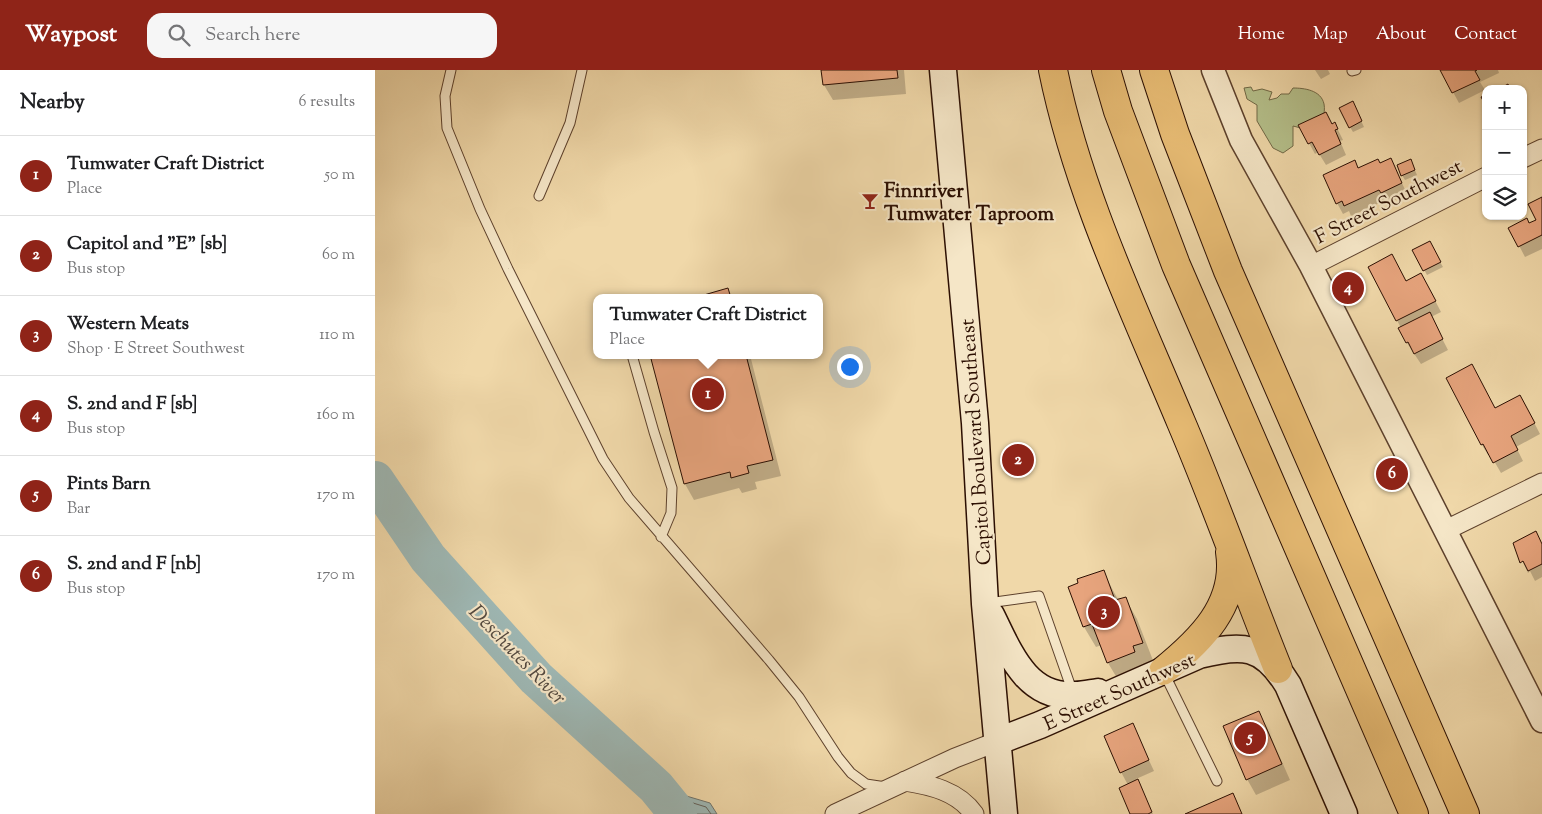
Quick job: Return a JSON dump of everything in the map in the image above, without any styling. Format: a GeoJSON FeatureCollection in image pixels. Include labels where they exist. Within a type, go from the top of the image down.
{"type":"FeatureCollection","features":[{"type":"Feature","properties":{"kind":"highway"},"geometry":{"type":"LineString","coordinates":[[1053,70],[1081,173],[1112,260],[1228,536],[1278,669]]}},
{"type":"Feature","properties":{"kind":"highway"},"geometry":{"type":"LineString","coordinates":[[1106,70],[1118,111],[1176,265],[1414,814]]}},
{"type":"Feature","properties":{"kind":"highway"},"geometry":{"type":"LineString","coordinates":[[1154,70],[1175,134],[1228,271],[1465,814]]}},
{"type":"Feature","properties":{"kind":"highway"},"geometry":{"type":"LineString","coordinates":[[1163,671],[1189,649],[1205,632],[1222,604],[1230,582],[1231,558],[1228,536]]}},
{"type":"Feature","properties":{"kind":"main road","name":"Capitol Boulevard Southeast"},"geometry":{"type":"LineString","coordinates":[[943,70],[974,414],[985,604],[1003,814]]}},
{"type":"Feature","properties":{"kind":"main road"},"geometry":{"type":"LineString","coordinates":[[985,604],[1014,660],[1026,676],[1039,687],[1053,693],[1074,696],[1126,687]]}},
{"type":"Feature","properties":{"kind":"main road","name":"E Street Southwest"},"geometry":{"type":"LineString","coordinates":[[996,742],[1040,725],[1199,655],[1223,649],[1244,648],[1265,657],[1278,669]]}},
{"type":"Feature","properties":{"kind":"main road"},"geometry":{"type":"LineString","coordinates":[[1278,669],[1288,685],[1344,814]]}},
{"type":"Feature","properties":{"kind":"street"},"geometry":{"type":"LineString","coordinates":[[1213,70],[1241,140],[1311,266],[1542,721]]}},
{"type":"Feature","properties":{"kind":"street"},"geometry":{"type":"LineString","coordinates":[[1527,156],[1542,148]]}},
{"type":"Feature","properties":{"kind":"street","name":"F Street Southwest"},"geometry":{"type":"LineString","coordinates":[[1311,266],[1482,179]]}},
{"type":"Feature","properties":{"kind":"street"},"geometry":{"type":"LineString","coordinates":[[1446,530],[1542,483]]}},
{"type":"Feature","properties":{"kind":"street"},"geometry":{"type":"LineString","coordinates":[[835,814],[955,758],[996,742]]}},
{"type":"Feature","properties":{"kind":"street"},"geometry":{"type":"LineString","coordinates":[[897,784],[934,786],[953,795],[974,814]]}},
{"type":"Feature","properties":{"kind":"lane"},"geometry":{"type":"LineString","coordinates":[[451,70],[445,96],[447,128],[480,209],[603,459],[629,498],[799,697],[838,757],[851,773],[866,784],[897,784]]}},
{"type":"Feature","properties":{"kind":"lane"},"geometry":{"type":"LineString","coordinates":[[539,196],[570,123],[582,70]]}},
{"type":"Feature","properties":{"kind":"lane"},"geometry":{"type":"LineString","coordinates":[[633,359],[672,488],[671,513],[661,536]]}},
{"type":"Feature","properties":{"kind":"lane"},"geometry":{"type":"LineString","coordinates":[[985,604],[1039,596],[1074,696]]}},
{"type":"Feature","properties":{"kind":"lane"},"geometry":{"type":"LineString","coordinates":[[1163,671],[1217,782]]}},
{"type":"Feature","properties":{"kind":"green space"},"geometry":{"type":"Polygon","coordinates":[[[1251,87],[1253,91],[1262,89],[1272,92],[1269,100],[1277,98],[1281,94],[1289,94],[1293,88],[1316,93],[1324,104],[1323,120],[1309,130],[1293,126],[1293,146],[1283,153],[1273,148],[1257,121],[1257,105],[1247,99],[1244,88],[1251,87]]]}},
{"type":"Feature","properties":{"kind":"water"},"geometry":{"type":"Polygon","coordinates":[[[656,787],[710,803],[717,814],[656,814],[656,787]]]}},
{"type":"Feature","properties":{"kind":"building"},"geometry":{"type":"Polygon","coordinates":[[[821,70],[897,70],[898,78],[823,85],[821,70]]]}},
{"type":"Feature","properties":{"kind":"building"},"geometry":{"type":"Polygon","coordinates":[[[1440,70],[1477,70],[1475,71],[1480,80],[1452,93],[1440,70]]]}},
{"type":"Feature","properties":{"kind":"building"},"geometry":{"type":"Polygon","coordinates":[[[1353,101],[1362,121],[1349,128],[1339,108],[1353,101]]]}},
{"type":"Feature","properties":{"kind":"building"},"geometry":{"type":"Polygon","coordinates":[[[1326,112],[1332,124],[1335,122],[1338,129],[1335,130],[1341,144],[1319,155],[1312,142],[1308,144],[1298,125],[1326,112]]]}},
{"type":"Feature","properties":{"kind":"building"},"geometry":{"type":"Polygon","coordinates":[[[1391,158],[1402,183],[1381,193],[1379,190],[1344,206],[1342,201],[1336,204],[1323,175],[1355,160],[1358,168],[1378,159],[1380,163],[1391,158]]]}},
{"type":"Feature","properties":{"kind":"building"},"geometry":{"type":"Polygon","coordinates":[[[1411,159],[1415,170],[1401,176],[1397,165],[1411,159]]]}},
{"type":"Feature","properties":{"kind":"building"},"geometry":{"type":"Polygon","coordinates":[[[1542,197],[1542,235],[1518,247],[1508,228],[1527,220],[1527,218],[1529,223],[1536,220],[1528,204],[1542,197]]]}},
{"type":"Feature","properties":{"kind":"building"},"geometry":{"type":"Polygon","coordinates":[[[1430,241],[1441,262],[1423,271],[1412,250],[1430,241]]]}},
{"type":"Feature","properties":{"kind":"building"},"geometry":{"type":"Polygon","coordinates":[[[1392,254],[1406,281],[1421,273],[1436,301],[1396,321],[1368,267],[1392,254]]]}},
{"type":"Feature","properties":{"kind":"building"},"geometry":{"type":"Polygon","coordinates":[[[728,288],[730,294],[707,294],[728,288]]]}},
{"type":"Feature","properties":{"kind":"building"},"geometry":{"type":"Polygon","coordinates":[[[1430,312],[1443,339],[1414,354],[1398,328],[1430,312]]]}},
{"type":"Feature","properties":{"kind":"building"},"geometry":{"type":"Polygon","coordinates":[[[651,359],[747,359],[773,460],[747,466],[749,473],[731,478],[730,472],[684,484],[651,359]]]}},
{"type":"Feature","properties":{"kind":"building"},"geometry":{"type":"Polygon","coordinates":[[[1472,364],[1495,408],[1520,395],[1535,423],[1511,436],[1518,450],[1493,463],[1483,444],[1481,445],[1446,378],[1472,364]]]}},
{"type":"Feature","properties":{"kind":"building"},"geometry":{"type":"Polygon","coordinates":[[[1536,531],[1542,544],[1542,564],[1528,571],[1523,561],[1520,563],[1513,543],[1536,531]]]}},
{"type":"Feature","properties":{"kind":"building"},"geometry":{"type":"Polygon","coordinates":[[[1104,570],[1115,600],[1126,597],[1143,643],[1133,646],[1135,652],[1107,663],[1092,624],[1083,627],[1068,587],[1078,583],[1077,579],[1104,570]]]}},
{"type":"Feature","properties":{"kind":"building"},"geometry":{"type":"Polygon","coordinates":[[[1259,711],[1282,764],[1246,780],[1223,726],[1259,711]]]}},
{"type":"Feature","properties":{"kind":"building"},"geometry":{"type":"Polygon","coordinates":[[[1133,723],[1149,760],[1120,773],[1104,736],[1133,723]]]}},
{"type":"Feature","properties":{"kind":"building"},"geometry":{"type":"Polygon","coordinates":[[[1138,779],[1152,812],[1148,814],[1130,814],[1119,788],[1138,779]]]}},
{"type":"Feature","properties":{"kind":"building"},"geometry":{"type":"Polygon","coordinates":[[[1233,793],[1242,814],[1185,814],[1233,793]]]}},
{"type":"Feature","properties":{"kind":"waterway","name":"Deschutes River"},"geometry":{"type":"LineString","coordinates":[[375,480],[428,558],[536,678],[656,787],[678,814]]}},
{"type":"Feature","properties":{"kind":"place","name":"Finnriver Tumwater Taproom"},"geometry":{"type":"Point","coordinates":[870,201]}},
{"type":"Feature","properties":{"kind":"place","name":"S. 2nd and F [sb]"},"geometry":{"type":"Point","coordinates":[1348,288]}},
{"type":"Feature","properties":{"kind":"place","name":"Tumwater Craft District"},"geometry":{"type":"Point","coordinates":[708,394]}},
{"type":"Feature","properties":{"kind":"place","name":"Capitol and \"E\" [sb]"},"geometry":{"type":"Point","coordinates":[1018,460]}},
{"type":"Feature","properties":{"kind":"place","name":"S. 2nd and F [nb]"},"geometry":{"type":"Point","coordinates":[1392,474]}},
{"type":"Feature","properties":{"kind":"place","name":"Western Meats"},"geometry":{"type":"Point","coordinates":[1104,612]}},
{"type":"Feature","properties":{"kind":"place","name":"Pints Barn"},"geometry":{"type":"Point","coordinates":[1250,738]}}]}
